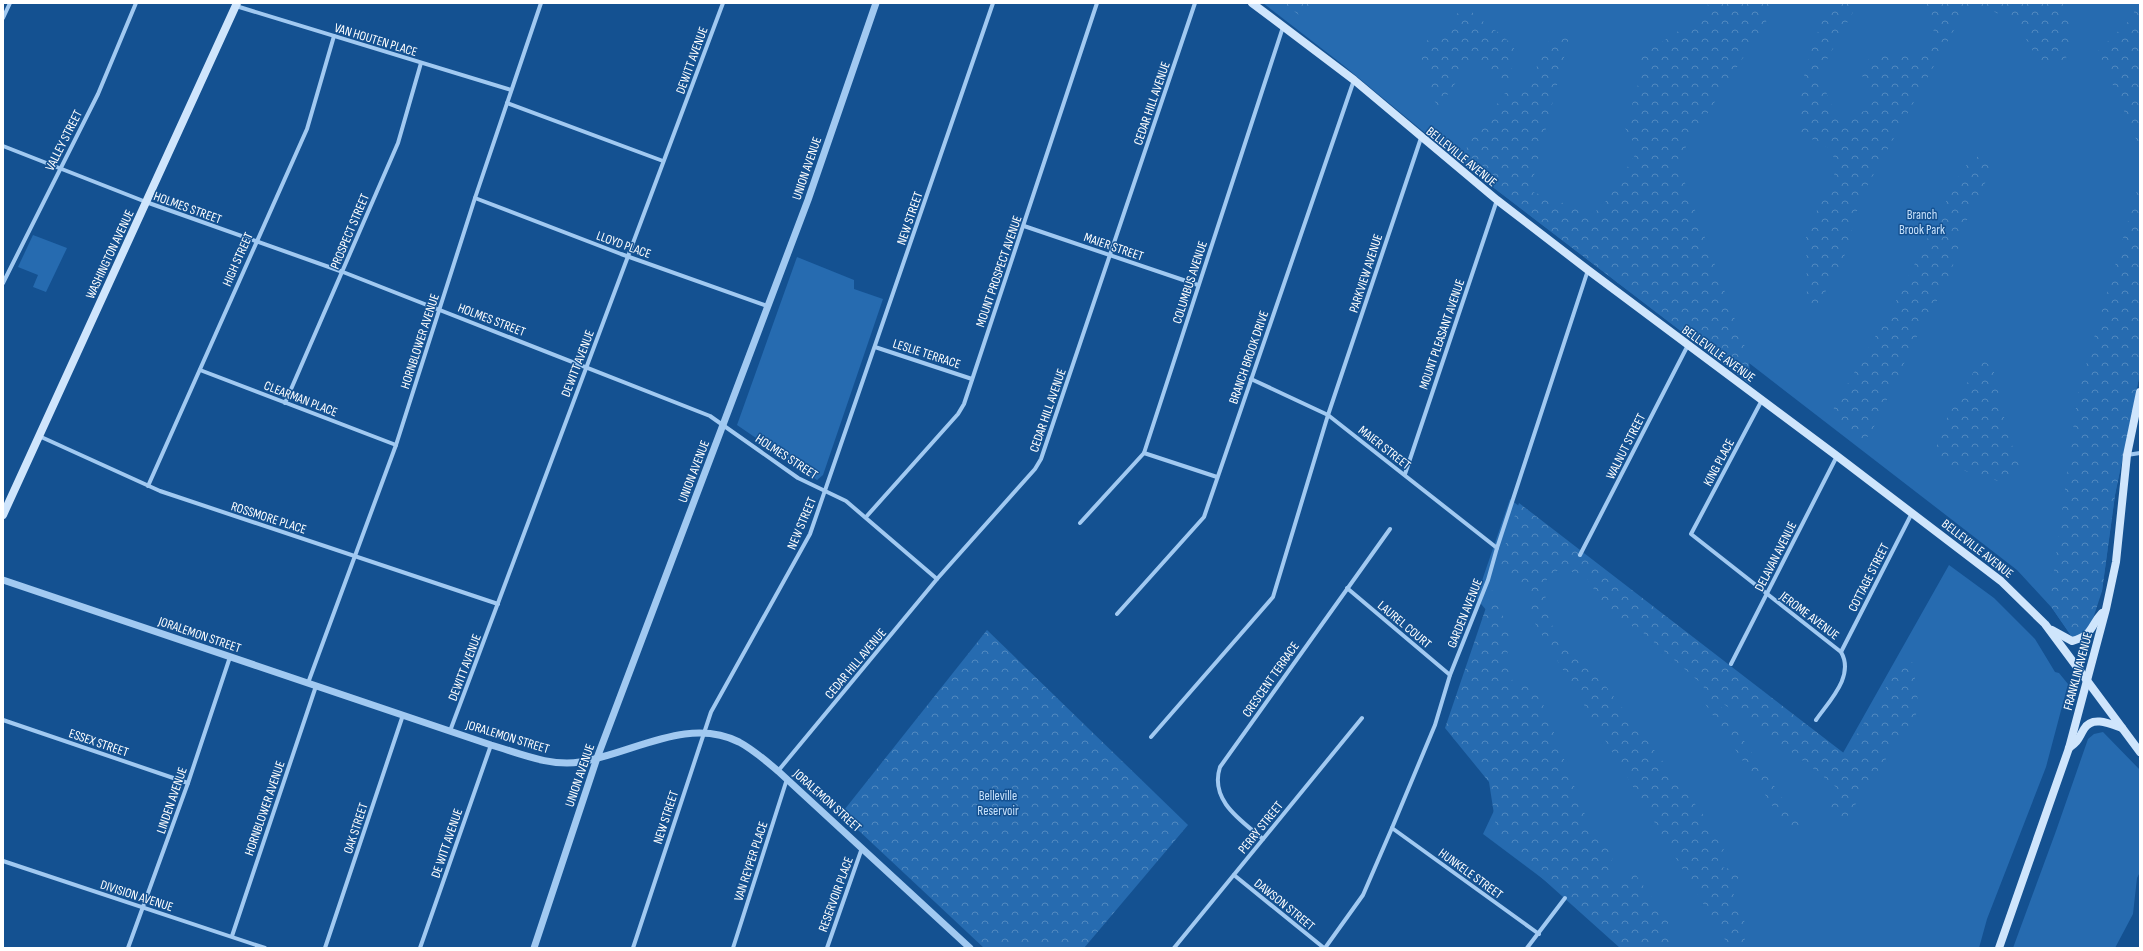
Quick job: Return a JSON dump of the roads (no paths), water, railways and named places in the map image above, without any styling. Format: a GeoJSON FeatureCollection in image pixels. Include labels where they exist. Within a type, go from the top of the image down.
{"type":"FeatureCollection","features":[{"type":"Feature","properties":{"kind":"main road","name":"BELLEVILLE AVENUE"},"geometry":{"type":"LineString","coordinates":[[1252,3],[1354,80],[1421,138],[1497,200],[1588,270],[1912,512],[2001,581],[2045,624],[2140,752]]}},
{"type":"Feature","properties":{"kind":"main road","name":"WASHINGTON AVENUE"},"geometry":{"type":"LineString","coordinates":[[3,515],[236,4]]}},
{"type":"Feature","properties":{"kind":"main road","name":"FRANKLIN AVENUE"},"geometry":{"type":"LineString","coordinates":[[1999,948],[2069,748],[2106,610],[2116,562],[2127,455],[2140,392]]}},
{"type":"Feature","properties":{"kind":"main road"},"geometry":{"type":"LineString","coordinates":[[2045,624],[2060,635],[2072,641],[2082,639],[2091,632],[2100,615],[2106,610]]}},
{"type":"Feature","properties":{"kind":"main road"},"geometry":{"type":"LineString","coordinates":[[2069,748],[2080,740],[2084,728],[2091,722],[2103,722],[2122,728]]}},
{"type":"Feature","properties":{"kind":"street"},"geometry":{"type":"LineString","coordinates":[[3,18],[10,3]]}},
{"type":"Feature","properties":{"kind":"street","name":"VALLEY STREET"},"geometry":{"type":"LineString","coordinates":[[3,283],[98,94],[136,3]]}},
{"type":"Feature","properties":{"kind":"street","name":"HORNBLOWER AVENUE"},"geometry":{"type":"LineString","coordinates":[[308,683],[396,445],[474,198],[541,3]]}},
{"type":"Feature","properties":{"kind":"street","name":"DEWITT AVENUE"},"geometry":{"type":"LineString","coordinates":[[450,731],[723,3]]}},
{"type":"Feature","properties":{"kind":"street","name":"UNION AVENUE"},"geometry":{"type":"LineString","coordinates":[[534,948],[597,758],[808,200],[876,3]]}},
{"type":"Feature","properties":{"kind":"street","name":"NEW STREET"},"geometry":{"type":"LineString","coordinates":[[634,948],[711,712],[810,534],[993,3]]}},
{"type":"Feature","properties":{"kind":"street","name":"MOUNT PROSPECT AVENUE"},"geometry":{"type":"LineString","coordinates":[[866,517],[958,414],[964,404],[1097,3]]}},
{"type":"Feature","properties":{"kind":"street","name":"CEDAR HILL AVENUE"},"geometry":{"type":"LineString","coordinates":[[778,771],[937,579],[1030,474],[1041,459],[1195,3]]}},
{"type":"Feature","properties":{"kind":"street","name":"VAN HOUTEN PLACE"},"geometry":{"type":"LineString","coordinates":[[236,4],[334,36],[511,90]]}},
{"type":"Feature","properties":{"kind":"street","name":"COLUMBUS AVENUE"},"geometry":{"type":"LineString","coordinates":[[1080,523],[1144,453],[1284,27]]}},
{"type":"Feature","properties":{"kind":"street","name":"HIGH STREET"},"geometry":{"type":"LineString","coordinates":[[148,486],[307,128],[334,36]]}},
{"type":"Feature","properties":{"kind":"street","name":"PROSPECT STREET"},"geometry":{"type":"LineString","coordinates":[[285,403],[398,143],[421,63]]}},
{"type":"Feature","properties":{"kind":"street","name":"BRANCH BROOK DRIVE"},"geometry":{"type":"LineString","coordinates":[[1117,614],[1204,517],[1354,80]]}},
{"type":"Feature","properties":{"kind":"street"},"geometry":{"type":"LineString","coordinates":[[507,103],[663,161]]}},
{"type":"Feature","properties":{"kind":"street","name":"PARKVIEW AVENUE"},"geometry":{"type":"LineString","coordinates":[[1151,737],[1273,597],[1328,415],[1421,138]]}},
{"type":"Feature","properties":{"kind":"street","name":"HOLMES STREET"},"geometry":{"type":"LineString","coordinates":[[3,146],[146,202],[343,272],[586,366],[710,416],[798,478],[826,490],[846,501],[937,579]]}},
{"type":"Feature","properties":{"kind":"street","name":"LLOYD PLACE"},"geometry":{"type":"LineString","coordinates":[[474,198],[767,306]]}},
{"type":"Feature","properties":{"kind":"street","name":"MOUNT PLEASANT AVENUE"},"geometry":{"type":"LineString","coordinates":[[1405,474],[1497,200]]}},
{"type":"Feature","properties":{"kind":"street","name":"MAIER STREET"},"geometry":{"type":"LineString","coordinates":[[1024,226],[1198,285]]}},
{"type":"Feature","properties":{"kind":"street","name":"GARDEN AVENUE"},"geometry":{"type":"LineString","coordinates":[[1325,948],[1363,895],[1436,725],[1450,675],[1488,580],[1497,548],[1588,270]]}},
{"type":"Feature","properties":{"kind":"street","name":"WALNUT STREET"},"geometry":{"type":"LineString","coordinates":[[1580,555],[1688,345]]}},
{"type":"Feature","properties":{"kind":"street","name":"LESLIE TERRACE"},"geometry":{"type":"LineString","coordinates":[[875,347],[972,379]]}},
{"type":"Feature","properties":{"kind":"street","name":"CLEARMAN PLACE"},"geometry":{"type":"LineString","coordinates":[[200,370],[396,445]]}},
{"type":"Feature","properties":{"kind":"street","name":"MAIER STREET"},"geometry":{"type":"LineString","coordinates":[[1251,379],[1328,415],[1405,474],[1497,548]]}},
{"type":"Feature","properties":{"kind":"street","name":"KING PLACE"},"geometry":{"type":"LineString","coordinates":[[1691,534],[1762,400]]}},
{"type":"Feature","properties":{"kind":"street","name":"ROSSMORE PLACE"},"geometry":{"type":"LineString","coordinates":[[39,436],[148,486],[498,604]]}},
{"type":"Feature","properties":{"kind":"street"},"geometry":{"type":"LineString","coordinates":[[1144,453],[1217,477]]}},
{"type":"Feature","properties":{"kind":"street"},"geometry":{"type":"LineString","coordinates":[[2127,455],[2140,453]]}},
{"type":"Feature","properties":{"kind":"street","name":"DELAVAN AVENUE"},"geometry":{"type":"LineString","coordinates":[[1731,664],[1837,456]]}},
{"type":"Feature","properties":{"kind":"street","name":"COTTAGE STREET"},"geometry":{"type":"LineString","coordinates":[[1841,652],[1912,512]]}},
{"type":"Feature","properties":{"kind":"street","name":"CRESCENT TERRACE"},"geometry":{"type":"LineString","coordinates":[[1263,839],[1226,807],[1218,782],[1218,772],[1228,755],[1390,529]]}},
{"type":"Feature","properties":{"kind":"street","name":"JEROME AVENUE"},"geometry":{"type":"LineString","coordinates":[[1691,534],[1841,652]]}},
{"type":"Feature","properties":{"kind":"street","name":"JORALEMON STREET"},"geometry":{"type":"LineString","coordinates":[[3,580],[491,745],[547,761],[575,762],[597,758],[680,735],[703,733],[721,736],[739,742],[787,779],[862,847],[966,946]]}},
{"type":"Feature","properties":{"kind":"street","name":"LAUREL COURT"},"geometry":{"type":"LineString","coordinates":[[1347,588],[1450,675]]}},
{"type":"Feature","properties":{"kind":"street"},"geometry":{"type":"LineString","coordinates":[[1816,720],[1838,689],[1843,677],[1846,664],[1841,652]]}},
{"type":"Feature","properties":{"kind":"street","name":"LINDEN AVENUE"},"geometry":{"type":"LineString","coordinates":[[128,948],[188,783],[230,657]]}},
{"type":"Feature","properties":{"kind":"street","name":"HORNBLOWER AVENUE"},"geometry":{"type":"LineString","coordinates":[[232,936],[316,686]]}},
{"type":"Feature","properties":{"kind":"street","name":"OAK STREET"},"geometry":{"type":"LineString","coordinates":[[325,948],[403,715]]}},
{"type":"Feature","properties":{"kind":"street","name":"PERRY STREET"},"geometry":{"type":"LineString","coordinates":[[1174,948],[1362,718]]}},
{"type":"Feature","properties":{"kind":"street","name":"ESSEX STREET"},"geometry":{"type":"LineString","coordinates":[[3,720],[188,783]]}},
{"type":"Feature","properties":{"kind":"street","name":"DE WITT AVENUE"},"geometry":{"type":"LineString","coordinates":[[420,948],[491,745]]}},
{"type":"Feature","properties":{"kind":"street","name":"VAN REYPER PLACE"},"geometry":{"type":"LineString","coordinates":[[732,948],[787,779]]}},
{"type":"Feature","properties":{"kind":"street","name":"HUNKELE STREET"},"geometry":{"type":"LineString","coordinates":[[1392,828],[1539,934]]}},
{"type":"Feature","properties":{"kind":"street","name":"RESERVOIR PLACE"},"geometry":{"type":"LineString","coordinates":[[827,948],[862,847]]}},
{"type":"Feature","properties":{"kind":"street","name":"DIVISION AVENUE"},"geometry":{"type":"LineString","coordinates":[[3,861],[265,948]]}},
{"type":"Feature","properties":{"kind":"street","name":"DAWSON STREET"},"geometry":{"type":"LineString","coordinates":[[1234,875],[1325,948]]}},
{"type":"Feature","properties":{"kind":"street"},"geometry":{"type":"LineString","coordinates":[[1527,948],[1565,898]]}},
{"type":"Feature","properties":{"kind":"park label","name":"Branch Brook Park"},"geometry":{"type":"Point","coordinates":[1922,222]}},
{"type":"Feature","properties":{"kind":"park label","name":"Belleville Reservoir"},"geometry":{"type":"Point","coordinates":[998,802]}}]}
